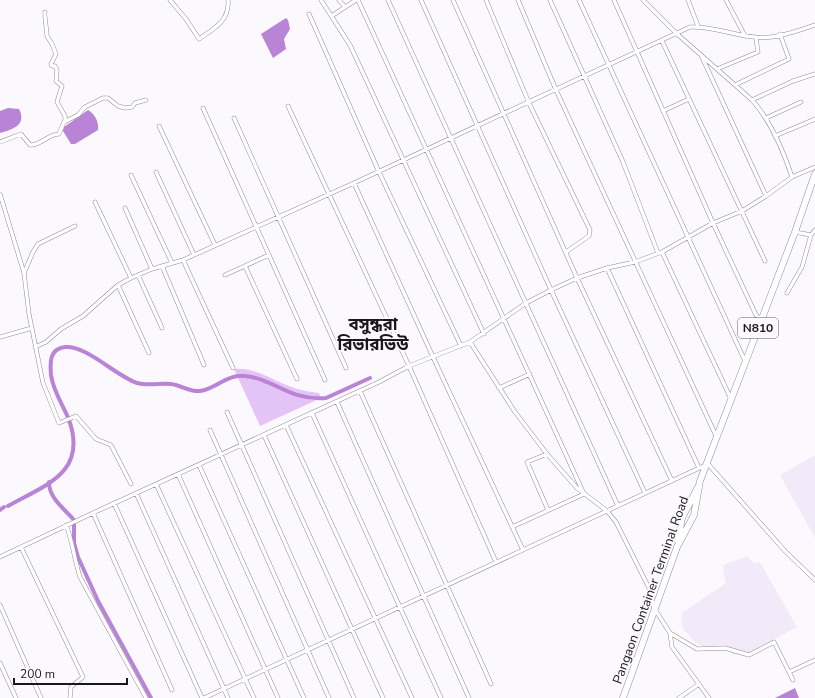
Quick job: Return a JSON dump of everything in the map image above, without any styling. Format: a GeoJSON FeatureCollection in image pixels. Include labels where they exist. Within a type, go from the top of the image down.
{"type":"FeatureCollection","features":[{"type":"Feature","properties":{"kind":"highway","name":"Pangaon Container Terminal Road"},"geometry":{"type":"LineString","coordinates":[[623,698],[677,547],[694,515],[700,482],[795,232],[815,174]]}},
{"type":"Feature","properties":{"kind":"highway","name":"N810"},"geometry":{"type":"LineString","coordinates":[[677,547],[682,518],[700,482]]}},
{"type":"Feature","properties":{"kind":"street"},"geometry":{"type":"LineString","coordinates":[[170,0],[186,19],[199,39],[224,20],[228,7],[228,0]]}},
{"type":"Feature","properties":{"kind":"street"},"geometry":{"type":"LineString","coordinates":[[321,0],[350,45],[484,334]]}},
{"type":"Feature","properties":{"kind":"street"},"geometry":{"type":"LineString","coordinates":[[339,0],[345,7]]}},
{"type":"Feature","properties":{"kind":"street"},"geometry":{"type":"LineString","coordinates":[[332,15],[357,0],[505,319],[584,494]]}},
{"type":"Feature","properties":{"kind":"street"},"geometry":{"type":"LineString","coordinates":[[388,0],[618,506]]}},
{"type":"Feature","properties":{"kind":"street"},"geometry":{"type":"LineString","coordinates":[[421,0],[551,290],[645,493]]}},
{"type":"Feature","properties":{"kind":"street"},"geometry":{"type":"LineString","coordinates":[[453,0],[577,278],[672,480]]}},
{"type":"Feature","properties":{"kind":"street"},"geometry":{"type":"LineString","coordinates":[[486,0],[529,103],[590,230],[590,236],[566,252]]}},
{"type":"Feature","properties":{"kind":"street"},"geometry":{"type":"LineString","coordinates":[[518,0],[556,90],[717,438]]}},
{"type":"Feature","properties":{"kind":"street"},"geometry":{"type":"LineString","coordinates":[[550,0],[623,162],[660,253],[732,400]]}},
{"type":"Feature","properties":{"kind":"street"},"geometry":{"type":"LineString","coordinates":[[579,0],[745,362]]}},
{"type":"Feature","properties":{"kind":"street"},"geometry":{"type":"LineString","coordinates":[[614,0],[713,223],[756,314],[761,319]]}},
{"type":"Feature","properties":{"kind":"street"},"geometry":{"type":"LineString","coordinates":[[643,0],[676,33],[752,100],[766,118],[792,177]]}},
{"type":"Feature","properties":{"kind":"street"},"geometry":{"type":"LineString","coordinates":[[688,0],[698,26]]}},
{"type":"Feature","properties":{"kind":"street"},"geometry":{"type":"LineString","coordinates":[[726,0],[745,36]]}},
{"type":"Feature","properties":{"kind":"street"},"geometry":{"type":"LineString","coordinates":[[45,12],[44,15],[47,26],[47,36],[56,54],[50,64],[57,70],[56,81],[62,86],[57,102],[64,116],[65,122]]}},
{"type":"Feature","properties":{"kind":"street"},"geometry":{"type":"LineString","coordinates":[[309,14],[379,172],[460,346]]}},
{"type":"Feature","properties":{"kind":"street"},"geometry":{"type":"LineString","coordinates":[[35,347],[46,342],[61,329],[83,316],[118,285],[131,278],[152,269],[184,260],[529,103],[690,27],[698,26],[756,38],[815,26]]}},
{"type":"Feature","properties":{"kind":"street"},"geometry":{"type":"LineString","coordinates":[[735,85],[789,60],[780,34]]}},
{"type":"Feature","properties":{"kind":"street"},"geometry":{"type":"LineString","coordinates":[[717,69],[758,52],[756,38]]}},
{"type":"Feature","properties":{"kind":"street"},"geometry":{"type":"LineString","coordinates":[[662,41],[765,261]]}},
{"type":"Feature","properties":{"kind":"street"},"geometry":{"type":"LineString","coordinates":[[702,56],[766,196]]}},
{"type":"Feature","properties":{"kind":"street"},"geometry":{"type":"LineString","coordinates":[[752,100],[794,81],[815,74]]}},
{"type":"Feature","properties":{"kind":"street"},"geometry":{"type":"LineString","coordinates":[[0,142],[21,134],[30,145],[34,145],[51,135],[59,134],[62,124],[78,115],[85,107],[103,98],[108,98],[118,106],[125,108],[132,107],[135,103],[146,100]]}},
{"type":"Feature","properties":{"kind":"street"},"geometry":{"type":"LineString","coordinates":[[663,111],[689,99]]}},
{"type":"Feature","properties":{"kind":"street"},"geometry":{"type":"LineString","coordinates":[[766,118],[801,102]]}},
{"type":"Feature","properties":{"kind":"street"},"geometry":{"type":"LineString","coordinates":[[288,106],[409,366],[496,562]]}},
{"type":"Feature","properties":{"kind":"street"},"geometry":{"type":"LineString","coordinates":[[203,108],[326,380]]}},
{"type":"Feature","properties":{"kind":"street"},"geometry":{"type":"LineString","coordinates":[[234,118],[346,368]]}},
{"type":"Feature","properties":{"kind":"street"},"geometry":{"type":"LineString","coordinates":[[775,136],[815,119]]}},
{"type":"Feature","properties":{"kind":"street"},"geometry":{"type":"LineString","coordinates":[[159,126],[215,245]]}},
{"type":"Feature","properties":{"kind":"street"},"geometry":{"type":"LineString","coordinates":[[0,557],[66,525],[337,402],[409,366],[433,358],[470,342],[484,334],[526,303],[577,278],[607,268],[635,262],[660,253],[713,223],[742,211],[792,177],[815,166]]}},
{"type":"Feature","properties":{"kind":"street"},"geometry":{"type":"LineString","coordinates":[[156,172],[194,255]]}},
{"type":"Feature","properties":{"kind":"street"},"geometry":{"type":"LineString","coordinates":[[131,175],[172,264]]}},
{"type":"Feature","properties":{"kind":"street"},"geometry":{"type":"LineString","coordinates":[[354,183],[433,358],[523,550]]}},
{"type":"Feature","properties":{"kind":"street"},"geometry":{"type":"LineString","coordinates":[[0,194],[24,273],[35,347],[43,382],[59,423],[76,416],[96,439],[111,445],[115,449],[131,484]]}},
{"type":"Feature","properties":{"kind":"street"},"geometry":{"type":"LineString","coordinates":[[95,202],[131,278]]}},
{"type":"Feature","properties":{"kind":"street"},"geometry":{"type":"LineString","coordinates":[[125,208],[152,269]]}},
{"type":"Feature","properties":{"kind":"street"},"geometry":{"type":"LineString","coordinates":[[24,273],[38,244],[75,226]]}},
{"type":"Feature","properties":{"kind":"street"},"geometry":{"type":"LineString","coordinates":[[787,293],[802,267],[811,234],[815,230]]}},
{"type":"Feature","properties":{"kind":"street"},"geometry":{"type":"LineString","coordinates":[[795,232],[811,234]]}},
{"type":"Feature","properties":{"kind":"street"},"geometry":{"type":"LineString","coordinates":[[225,275],[269,255]]}},
{"type":"Feature","properties":{"kind":"street"},"geometry":{"type":"LineString","coordinates":[[184,260],[232,368]]}},
{"type":"Feature","properties":{"kind":"street"},"geometry":{"type":"LineString","coordinates":[[162,266],[204,365]]}},
{"type":"Feature","properties":{"kind":"street"},"geometry":{"type":"LineString","coordinates":[[245,266],[297,379]]}},
{"type":"Feature","properties":{"kind":"street"},"geometry":{"type":"LineString","coordinates":[[607,268],[699,468]]}},
{"type":"Feature","properties":{"kind":"street"},"geometry":{"type":"LineString","coordinates":[[138,276],[162,328]]}},
{"type":"Feature","properties":{"kind":"street"},"geometry":{"type":"LineString","coordinates":[[118,285],[149,353]]}},
{"type":"Feature","properties":{"kind":"street"},"geometry":{"type":"LineString","coordinates":[[0,337],[32,328]]}},
{"type":"Feature","properties":{"kind":"street"},"geometry":{"type":"LineString","coordinates":[[470,342],[499,388],[567,479],[607,511],[622,531],[649,588],[654,608],[670,633],[672,647],[710,698]]}},
{"type":"Feature","properties":{"kind":"street"},"geometry":{"type":"LineString","coordinates":[[499,388],[530,374]]}},
{"type":"Feature","properties":{"kind":"street"},"geometry":{"type":"LineString","coordinates":[[360,391],[491,684]]}},
{"type":"Feature","properties":{"kind":"street"},"geometry":{"type":"LineString","coordinates":[[337,402],[468,698]]}},
{"type":"Feature","properties":{"kind":"street"},"geometry":{"type":"LineString","coordinates":[[227,412],[354,698]]}},
{"type":"Feature","properties":{"kind":"street"},"geometry":{"type":"LineString","coordinates":[[312,413],[441,698]]}},
{"type":"Feature","properties":{"kind":"street"},"geometry":{"type":"LineString","coordinates":[[286,425],[412,698]]}},
{"type":"Feature","properties":{"kind":"street"},"geometry":{"type":"LineString","coordinates":[[210,430],[329,698]]}},
{"type":"Feature","properties":{"kind":"street"},"geometry":{"type":"LineString","coordinates":[[264,435],[383,698]]}},
{"type":"Feature","properties":{"kind":"street"},"geometry":{"type":"LineString","coordinates":[[547,454],[527,462],[548,510]]}},
{"type":"Feature","properties":{"kind":"street"},"geometry":{"type":"LineString","coordinates":[[199,464],[304,698]]}},
{"type":"Feature","properties":{"kind":"street"},"geometry":{"type":"LineString","coordinates":[[114,503],[203,698],[708,464],[785,551],[815,580]]}},
{"type":"Feature","properties":{"kind":"street"},"geometry":{"type":"LineString","coordinates":[[178,474],[278,698]]}},
{"type":"Feature","properties":{"kind":"street"},"geometry":{"type":"LineString","coordinates":[[156,484],[254,698]]}},
{"type":"Feature","properties":{"kind":"street"},"geometry":{"type":"LineString","coordinates":[[136,493],[228,698]]}},
{"type":"Feature","properties":{"kind":"street"},"geometry":{"type":"LineString","coordinates":[[512,527],[584,494]]}},
{"type":"Feature","properties":{"kind":"street"},"geometry":{"type":"LineString","coordinates":[[93,513],[172,690]]}},
{"type":"Feature","properties":{"kind":"street"},"geometry":{"type":"LineString","coordinates":[[66,525],[72,539],[73,557],[80,577],[146,698]]}},
{"type":"Feature","properties":{"kind":"street"},"geometry":{"type":"LineString","coordinates":[[21,547],[82,677],[71,687],[70,698]]}},
{"type":"Feature","properties":{"kind":"street"},"geometry":{"type":"LineString","coordinates":[[0,605],[41,698]]}},
{"type":"Feature","properties":{"kind":"street"},"geometry":{"type":"LineString","coordinates":[[670,633],[697,648],[726,648],[749,655],[774,642],[793,680]]}},
{"type":"Feature","properties":{"kind":"street"},"geometry":{"type":"LineString","coordinates":[[789,672],[815,660]]}},
{"type":"Feature","properties":{"kind":"street"},"geometry":{"type":"LineString","coordinates":[[0,662],[16,698]]}},
{"type":"Feature","properties":{"kind":"street"},"geometry":{"type":"LineString","coordinates":[[679,698],[699,684]]}},
{"type":"Feature","properties":{"kind":"shaded area"},"geometry":{"type":"Polygon","coordinates":[[[286,18],[290,29],[284,39],[286,49],[273,58],[261,34],[286,18]]]}},
{"type":"Feature","properties":{"kind":"shaded area"},"geometry":{"type":"Polygon","coordinates":[[[8,108],[19,109],[21,114],[20,123],[10,130],[0,133],[0,111],[8,108]]]}},
{"type":"Feature","properties":{"kind":"shaded area"},"geometry":{"type":"Polygon","coordinates":[[[88,110],[96,118],[98,130],[75,144],[71,144],[63,131],[64,127],[88,110]]]}},
{"type":"Feature","properties":{"kind":"shaded area"},"geometry":{"type":"Polygon","coordinates":[[[234,369],[251,370],[297,389],[319,393],[321,398],[260,426],[234,369]]]}},
{"type":"Feature","properties":{"kind":"shaded area"},"geometry":{"type":"Polygon","coordinates":[[[815,455],[815,538],[780,475],[815,455]]]}},
{"type":"Feature","properties":{"kind":"shaded area"},"geometry":{"type":"Polygon","coordinates":[[[747,556],[754,563],[760,562],[797,627],[744,655],[733,655],[724,645],[704,647],[695,642],[683,629],[681,621],[682,613],[726,583],[723,571],[724,565],[747,556]]]}},
{"type":"Feature","properties":{"kind":"shaded area"},"geometry":{"type":"Polygon","coordinates":[[[795,688],[799,698],[775,698],[795,688]]]}},
{"type":"Feature","properties":{"kind":"waterway"},"geometry":{"type":"LineString","coordinates":[[8,506],[49,484],[60,475],[68,465],[73,453],[73,438],[69,420],[56,392],[51,375],[52,357],[53,354],[60,348],[73,348],[82,351],[137,383],[171,384],[196,391],[206,390],[232,377],[245,376],[265,381],[302,396],[326,398],[370,378]]}},
{"type":"Feature","properties":{"kind":"waterway"},"geometry":{"type":"LineString","coordinates":[[49,482],[55,499],[74,520],[74,543],[78,557],[98,601],[151,698]]}},
{"type":"Feature","properties":{"kind":"waterway"},"geometry":{"type":"LineString","coordinates":[[0,510],[4,507]]}},
{"type":"Feature","properties":{"kind":"district","name":"বসুন্ধরা রিভারভিউ"},"geometry":{"type":"Point","coordinates":[373,334]}}]}
